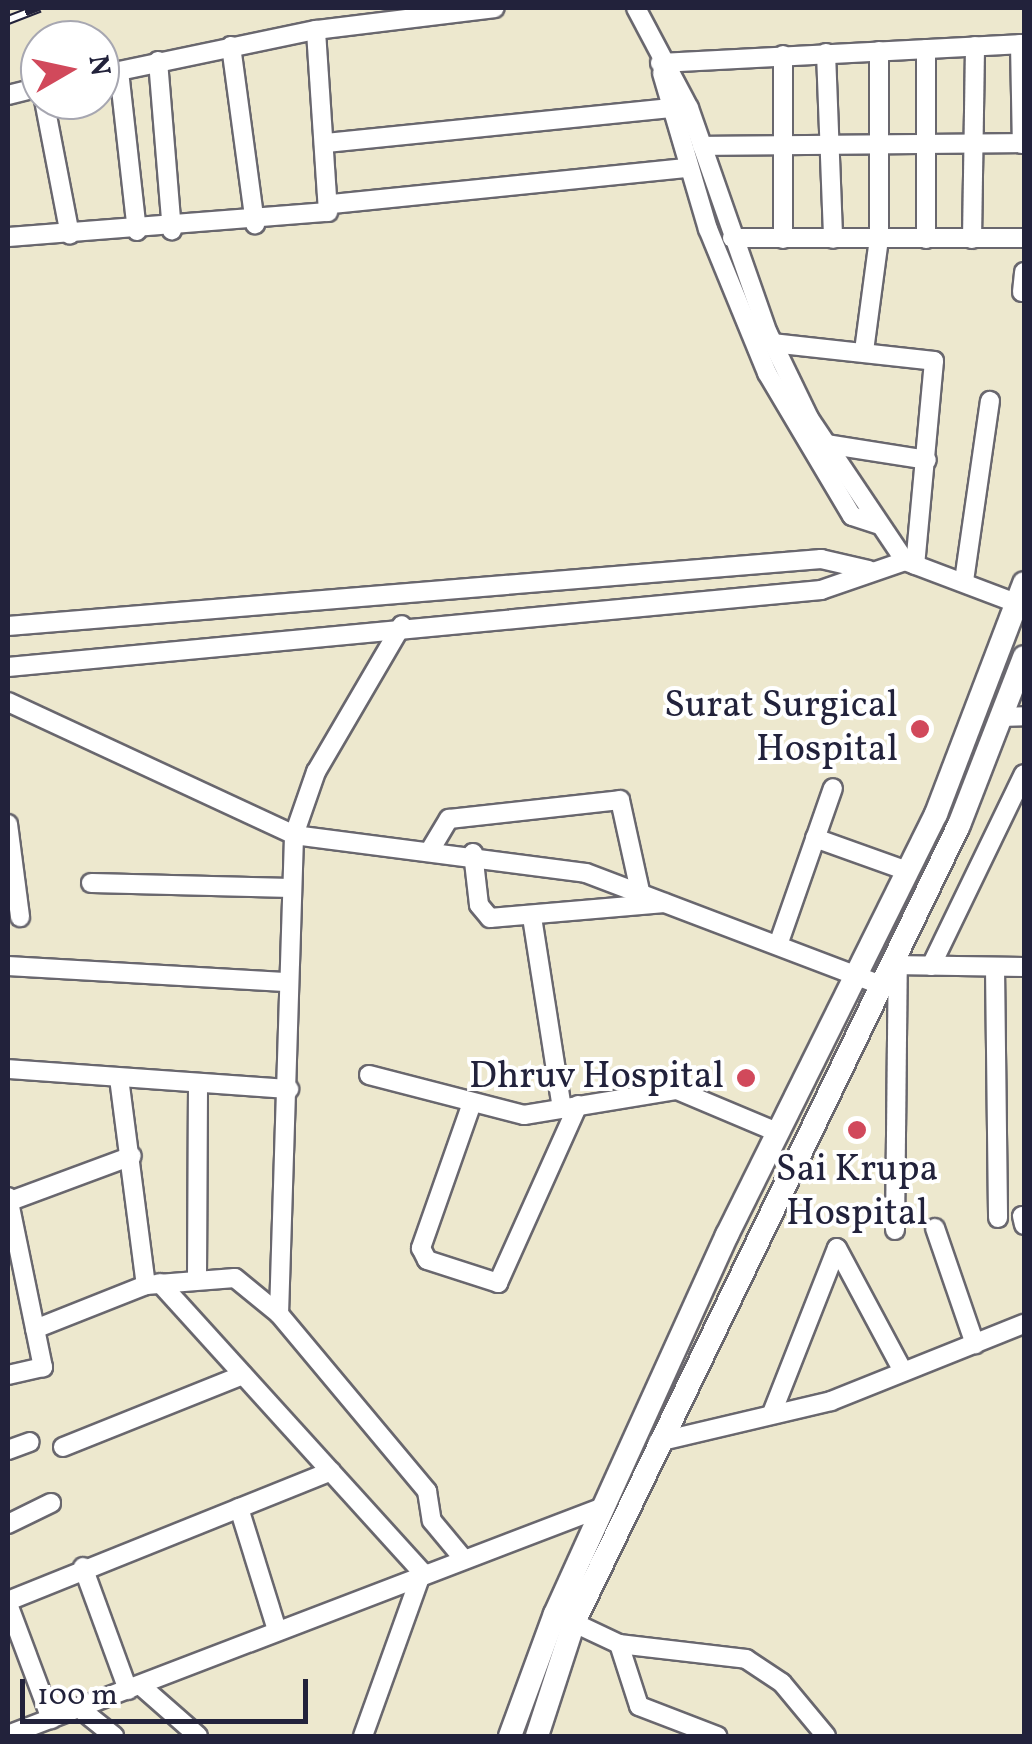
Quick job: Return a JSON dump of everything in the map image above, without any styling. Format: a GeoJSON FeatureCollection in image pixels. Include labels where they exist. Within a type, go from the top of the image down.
{"type":"FeatureCollection","features":[{"type":"Feature","properties":{"kind":"main road"},"geometry":{"type":"LineString","coordinates":[[536,1736],[564,1618],[603,1507],[777,1132],[907,871],[1022,598]]}},
{"type":"Feature","properties":{"kind":"main road"},"geometry":{"type":"LineString","coordinates":[[510,1736],[564,1618],[658,1442],[1013,716],[1024,658]]}},
{"type":"Feature","properties":{"kind":"street"},"geometry":{"type":"LineString","coordinates":[[120,70],[316,30],[495,8]]}},
{"type":"Feature","properties":{"kind":"street"},"geometry":{"type":"LineString","coordinates":[[636,8],[702,146],[772,343],[826,444],[910,563]]}},
{"type":"Feature","properties":{"kind":"street"},"geometry":{"type":"LineString","coordinates":[[316,30],[332,204]]}},
{"type":"Feature","properties":{"kind":"street"},"geometry":{"type":"LineString","coordinates":[[660,63],[1022,44],[1023,144],[702,146]]}},
{"type":"Feature","properties":{"kind":"street"},"geometry":{"type":"LineString","coordinates":[[232,46],[256,224]]}},
{"type":"Feature","properties":{"kind":"street"},"geometry":{"type":"LineString","coordinates":[[972,238],[975,46]]}},
{"type":"Feature","properties":{"kind":"street"},"geometry":{"type":"LineString","coordinates":[[926,48],[926,238]]}},
{"type":"Feature","properties":{"kind":"street"},"geometry":{"type":"LineString","coordinates":[[864,351],[879,239],[880,51]]}},
{"type":"Feature","properties":{"kind":"street"},"geometry":{"type":"LineString","coordinates":[[826,54],[833,239]]}},
{"type":"Feature","properties":{"kind":"street"},"geometry":{"type":"LineString","coordinates":[[782,55],[783,239]]}},
{"type":"Feature","properties":{"kind":"street"},"geometry":{"type":"LineString","coordinates":[[158,61],[172,230]]}},
{"type":"Feature","properties":{"kind":"street"},"geometry":{"type":"LineString","coordinates":[[660,63],[668,108],[688,168],[785,410],[852,516],[880,525]]}},
{"type":"Feature","properties":{"kind":"street"},"geometry":{"type":"LineString","coordinates":[[326,143],[668,108]]}},
{"type":"Feature","properties":{"kind":"street"},"geometry":{"type":"LineString","coordinates":[[48,120],[70,235]]}},
{"type":"Feature","properties":{"kind":"street"},"geometry":{"type":"LineString","coordinates":[[117,120],[137,231]]}},
{"type":"Feature","properties":{"kind":"street"},"geometry":{"type":"LineString","coordinates":[[8,237],[256,224],[320,215],[332,204],[688,168]]}},
{"type":"Feature","properties":{"kind":"street"},"geometry":{"type":"LineString","coordinates":[[732,238],[1024,238]]}},
{"type":"Feature","properties":{"kind":"street"},"geometry":{"type":"LineString","coordinates":[[1022,292],[1024,272]]}},
{"type":"Feature","properties":{"kind":"street"},"geometry":{"type":"LineString","coordinates":[[772,343],[923,356],[937,366],[910,563]]}},
{"type":"Feature","properties":{"kind":"street"},"geometry":{"type":"LineString","coordinates":[[964,582],[990,401]]}},
{"type":"Feature","properties":{"kind":"street"},"geometry":{"type":"LineString","coordinates":[[826,444],[927,460]]}},
{"type":"Feature","properties":{"kind":"street"},"geometry":{"type":"LineString","coordinates":[[8,626],[821,560],[870,570]]}},
{"type":"Feature","properties":{"kind":"street"},"geometry":{"type":"LineString","coordinates":[[8,666],[402,625],[821,590],[870,570],[910,563],[1022,598]]}},
{"type":"Feature","properties":{"kind":"street"},"geometry":{"type":"LineString","coordinates":[[279,1314],[294,834],[316,772],[402,625]]}},
{"type":"Feature","properties":{"kind":"street"},"geometry":{"type":"LineString","coordinates":[[8,702],[294,834],[473,853],[640,892],[854,974],[931,966],[1024,967]]}},
{"type":"Feature","properties":{"kind":"street"},"geometry":{"type":"LineString","coordinates":[[931,966],[1024,774]]}},
{"type":"Feature","properties":{"kind":"street"},"geometry":{"type":"LineString","coordinates":[[778,945],[833,788]]}},
{"type":"Feature","properties":{"kind":"street"},"geometry":{"type":"LineString","coordinates":[[432,847],[448,819],[620,800],[640,892]]}},
{"type":"Feature","properties":{"kind":"street"},"geometry":{"type":"LineString","coordinates":[[8,824],[20,917]]}},
{"type":"Feature","properties":{"kind":"street"},"geometry":{"type":"LineString","coordinates":[[816,838],[907,871]]}},
{"type":"Feature","properties":{"kind":"street"},"geometry":{"type":"LineString","coordinates":[[473,853],[485,914],[532,917],[666,902]]}},
{"type":"Feature","properties":{"kind":"street"},"geometry":{"type":"LineString","coordinates":[[91,883],[292,888]]}},
{"type":"Feature","properties":{"kind":"street"},"geometry":{"type":"LineString","coordinates":[[472,1103],[420,1248],[426,1260],[498,1283],[570,1107],[532,917]]}},
{"type":"Feature","properties":{"kind":"street"},"geometry":{"type":"LineString","coordinates":[[8,966],[289,982]]}},
{"type":"Feature","properties":{"kind":"street"},"geometry":{"type":"LineString","coordinates":[[995,968],[998,1218]]}},
{"type":"Feature","properties":{"kind":"street"},"geometry":{"type":"LineString","coordinates":[[890,972],[895,1230]]}},
{"type":"Feature","properties":{"kind":"street"},"geometry":{"type":"LineString","coordinates":[[8,1070],[289,1090]]}},
{"type":"Feature","properties":{"kind":"street"},"geometry":{"type":"LineString","coordinates":[[369,1075],[524,1115],[677,1090],[777,1132]]}},
{"type":"Feature","properties":{"kind":"street"},"geometry":{"type":"LineString","coordinates":[[119,1078],[153,1284],[243,1375],[422,1572]]}},
{"type":"Feature","properties":{"kind":"street"},"geometry":{"type":"LineString","coordinates":[[197,1278],[198,1084]]}},
{"type":"Feature","properties":{"kind":"street"},"geometry":{"type":"LineString","coordinates":[[8,1375],[43,1367],[35,1330],[16,1292],[8,1200],[132,1156]]}},
{"type":"Feature","properties":{"kind":"street"},"geometry":{"type":"LineString","coordinates":[[935,1228],[976,1344]]}},
{"type":"Feature","properties":{"kind":"street"},"geometry":{"type":"LineString","coordinates":[[772,1413],[837,1248],[903,1371]]}},
{"type":"Feature","properties":{"kind":"street"},"geometry":{"type":"LineString","coordinates":[[35,1330],[153,1284],[235,1278],[279,1314],[426,1492],[432,1521],[462,1557]]}},
{"type":"Feature","properties":{"kind":"street"},"geometry":{"type":"LineString","coordinates":[[658,1442],[772,1413],[903,1371],[1024,1324]]}},
{"type":"Feature","properties":{"kind":"street"},"geometry":{"type":"LineString","coordinates":[[64,1447],[243,1375]]}},
{"type":"Feature","properties":{"kind":"street"},"geometry":{"type":"LineString","coordinates":[[8,1450],[30,1442]]}},
{"type":"Feature","properties":{"kind":"street"},"geometry":{"type":"LineString","coordinates":[[51,1719],[8,1602],[84,1567],[330,1471]]}},
{"type":"Feature","properties":{"kind":"street"},"geometry":{"type":"LineString","coordinates":[[8,1524],[50,1504]]}},
{"type":"Feature","properties":{"kind":"street"},"geometry":{"type":"LineString","coordinates":[[8,1735],[422,1572],[603,1507]]}},
{"type":"Feature","properties":{"kind":"street"},"geometry":{"type":"LineString","coordinates":[[240,1508],[277,1630]]}},
{"type":"Feature","properties":{"kind":"street"},"geometry":{"type":"LineString","coordinates":[[84,1567],[134,1688],[198,1736]]}},
{"type":"Feature","properties":{"kind":"street"},"geometry":{"type":"LineString","coordinates":[[363,1736],[422,1572]]}},
{"type":"Feature","properties":{"kind":"street"},"geometry":{"type":"LineString","coordinates":[[564,1618],[619,1644],[746,1660],[782,1682],[826,1736]]}},
{"type":"Feature","properties":{"kind":"street"},"geometry":{"type":"LineString","coordinates":[[619,1644],[639,1706],[674,1730],[717,1736]]}},
{"type":"Feature","properties":{"kind":"street"},"geometry":{"type":"LineString","coordinates":[[79,1708],[114,1736]]}},
{"type":"Feature","properties":{"kind":"railway"},"geometry":{"type":"LineString","coordinates":[[8,20],[40,8]]}},
{"type":"Feature","properties":{"kind":"place","name":"Surat Surgical Hospital"},"geometry":{"type":"Point","coordinates":[920,729]}},
{"type":"Feature","properties":{"kind":"place","name":"Dhruv Hospital"},"geometry":{"type":"Point","coordinates":[746,1078]}},
{"type":"Feature","properties":{"kind":"place","name":"Sai Krupa Hospital"},"geometry":{"type":"Point","coordinates":[857,1130]}}]}
